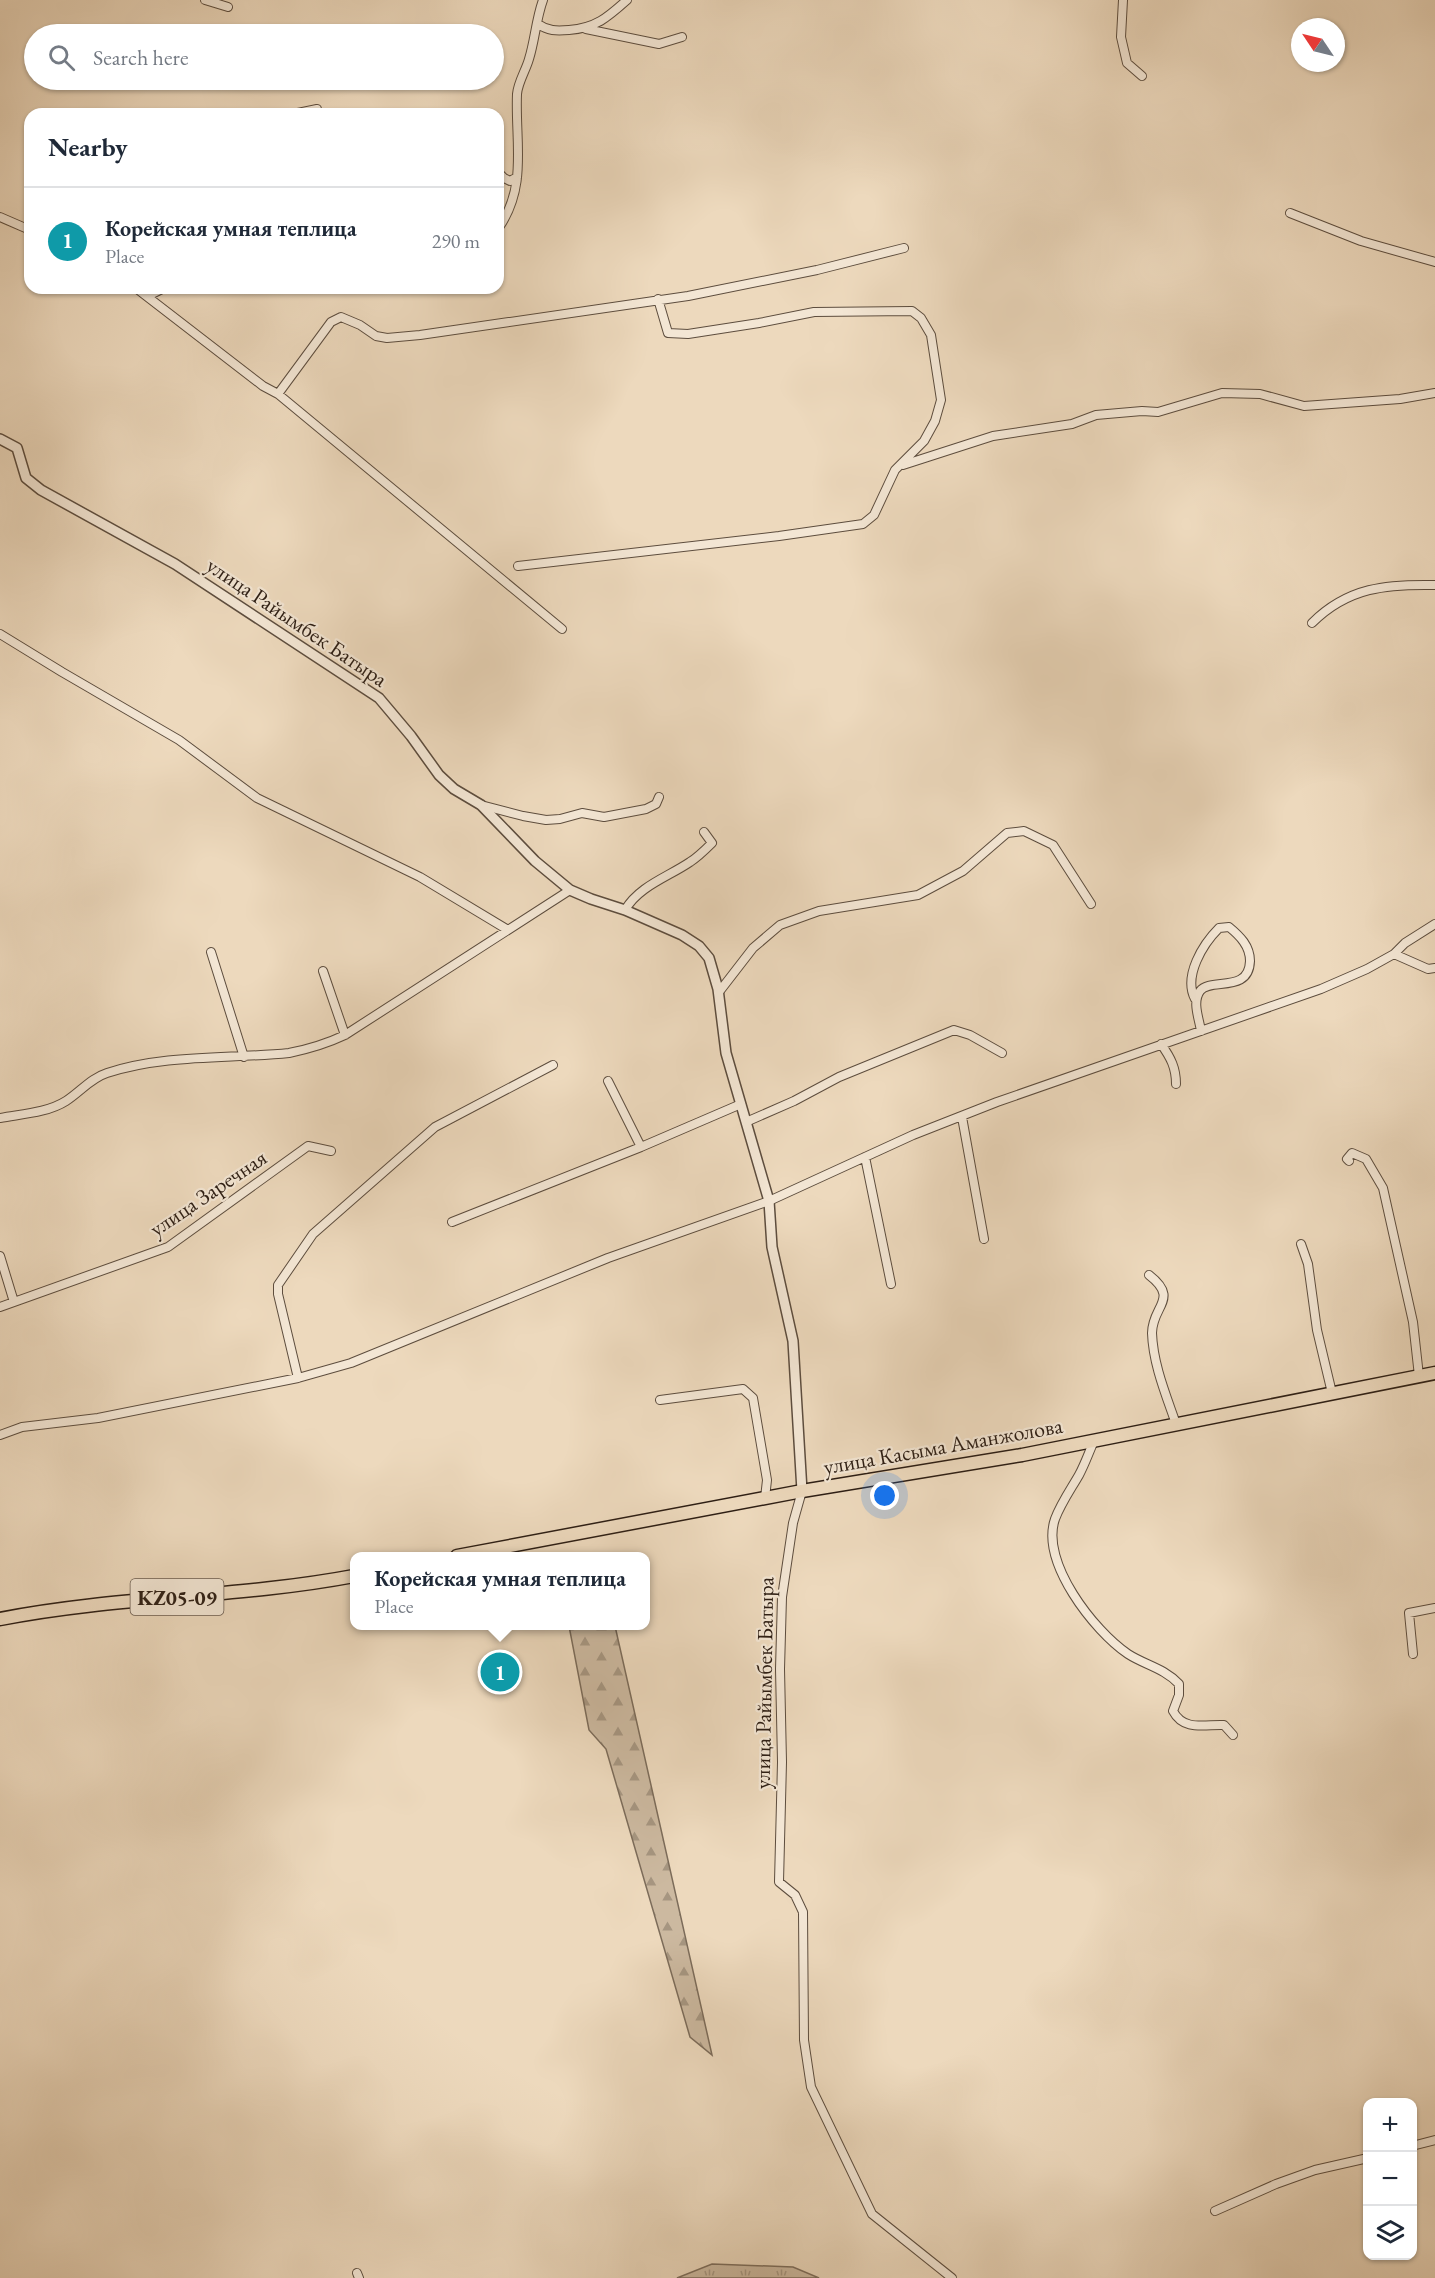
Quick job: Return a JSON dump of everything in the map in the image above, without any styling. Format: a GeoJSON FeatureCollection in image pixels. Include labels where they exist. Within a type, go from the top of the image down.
{"type":"FeatureCollection","features":[{"type":"Feature","properties":{"kind":"main road","name":"улица Касыма Аманжолова"},"geometry":{"type":"LineString","coordinates":[[483,1552],[802,1491],[1022,1455],[1435,1373]]}},
{"type":"Feature","properties":{"kind":"main road","name":"KZ05-09"},"geometry":{"type":"LineString","coordinates":[[0,1619],[51,1609],[303,1586],[350,1577]]}},
{"type":"Feature","properties":{"kind":"street"},"geometry":{"type":"LineString","coordinates":[[205,0],[228,7]]}},
{"type":"Feature","properties":{"kind":"street"},"geometry":{"type":"LineString","coordinates":[[504,221],[516,191],[519,141],[517,92],[529,60],[543,0]]}},
{"type":"Feature","properties":{"kind":"street"},"geometry":{"type":"LineString","coordinates":[[586,29],[598,23],[627,0]]}},
{"type":"Feature","properties":{"kind":"street"},"geometry":{"type":"LineString","coordinates":[[1123,0],[1121,37],[1127,63],[1142,76]]}},
{"type":"Feature","properties":{"kind":"street"},"geometry":{"type":"LineString","coordinates":[[537,24],[546,30],[586,29],[659,44],[681,37]]}},
{"type":"Feature","properties":{"kind":"street"},"geometry":{"type":"LineString","coordinates":[[504,178],[510,181],[517,177]]}},
{"type":"Feature","properties":{"kind":"street"},"geometry":{"type":"LineString","coordinates":[[1290,213],[1361,241],[1435,262]]}},
{"type":"Feature","properties":{"kind":"street"},"geometry":{"type":"LineString","coordinates":[[0,218],[24,228]]}},
{"type":"Feature","properties":{"kind":"street"},"geometry":{"type":"LineString","coordinates":[[278,394],[331,322],[341,317],[360,325],[376,336],[387,338],[688,296],[817,270],[904,248]]}},
{"type":"Feature","properties":{"kind":"street"},"geometry":{"type":"LineString","coordinates":[[145,294],[263,386],[278,394],[562,629]]}},
{"type":"Feature","properties":{"kind":"street"},"geometry":{"type":"LineString","coordinates":[[148,296],[152,294]]}},
{"type":"Feature","properties":{"kind":"street"},"geometry":{"type":"LineString","coordinates":[[518,566],[863,524],[874,515],[895,470],[924,441],[934,421],[941,400],[931,335],[921,318],[912,311],[814,312],[688,334],[668,333],[658,299]]}},
{"type":"Feature","properties":{"kind":"street"},"geometry":{"type":"LineString","coordinates":[[901,466],[993,436],[1072,424],[1096,415],[1158,411],[1222,393],[1260,394],[1304,406],[1400,399],[1435,393]]}},
{"type":"Feature","properties":{"kind":"street","name":"улица Райымбек Батыра"},"geometry":{"type":"LineString","coordinates":[[0,439],[17,448],[26,478],[41,490],[175,564],[379,698],[411,736],[439,775],[454,789],[481,805],[535,861],[570,890],[591,900],[625,910],[682,935],[699,946],[709,958],[719,992],[726,1053],[769,1201],[772,1247],[793,1341],[802,1491],[793,1523],[782,1597],[779,1882],[795,1895],[803,1912],[804,2040],[811,2087],[872,2214],[952,2278]]}},
{"type":"Feature","properties":{"kind":"street"},"geometry":{"type":"LineString","coordinates":[[1312,623],[1339,602],[1371,588],[1435,585]]}},
{"type":"Feature","properties":{"kind":"street"},"geometry":{"type":"LineString","coordinates":[[0,634],[179,740],[257,798],[420,877],[508,930]]}},
{"type":"Feature","properties":{"kind":"street"},"geometry":{"type":"LineString","coordinates":[[481,805],[546,820],[582,813],[604,817],[646,809],[656,804],[659,797]]}},
{"type":"Feature","properties":{"kind":"street"},"geometry":{"type":"LineString","coordinates":[[719,992],[753,948],[780,925],[819,911],[918,895],[963,871],[1007,833],[1024,831],[1053,845],[1091,904]]}},
{"type":"Feature","properties":{"kind":"street"},"geometry":{"type":"LineString","coordinates":[[625,910],[631,901],[647,887],[691,861],[712,843],[704,832]]}},
{"type":"Feature","properties":{"kind":"street"},"geometry":{"type":"LineString","coordinates":[[0,1118],[51,1108],[65,1102],[106,1073],[155,1061],[244,1057],[310,1049],[345,1035],[570,890]]}},
{"type":"Feature","properties":{"kind":"street"},"geometry":{"type":"LineString","coordinates":[[0,1435],[22,1427],[98,1418],[298,1378],[351,1363],[608,1258],[769,1201],[913,1135],[996,1102],[1321,989],[1367,969],[1394,954],[1405,943],[1435,924]]}},
{"type":"Feature","properties":{"kind":"street"},"geometry":{"type":"LineString","coordinates":[[1195,999],[1205,986],[1238,981],[1250,967],[1250,953],[1238,934],[1229,927],[1219,928],[1208,939],[1197,960],[1192,980],[1192,992],[1201,1031]]}},
{"type":"Feature","properties":{"kind":"street"},"geometry":{"type":"LineString","coordinates":[[211,952],[244,1057]]}},
{"type":"Feature","properties":{"kind":"street"},"geometry":{"type":"LineString","coordinates":[[1394,954],[1428,969],[1435,968]]}},
{"type":"Feature","properties":{"kind":"street"},"geometry":{"type":"LineString","coordinates":[[323,971],[345,1035]]}},
{"type":"Feature","properties":{"kind":"street"},"geometry":{"type":"LineString","coordinates":[[746,1122],[794,1101],[839,1077],[954,1030],[970,1035],[1002,1053]]}},
{"type":"Feature","properties":{"kind":"street"},"geometry":{"type":"LineString","coordinates":[[1161,1044],[1173,1063],[1176,1084]]}},
{"type":"Feature","properties":{"kind":"street"},"geometry":{"type":"LineString","coordinates":[[298,1378],[278,1294],[278,1285],[313,1234],[435,1127],[553,1065]]}},
{"type":"Feature","properties":{"kind":"street"},"geometry":{"type":"LineString","coordinates":[[608,1081],[641,1147]]}},
{"type":"Feature","properties":{"kind":"street"},"geometry":{"type":"LineString","coordinates":[[452,1222],[641,1147],[741,1104]]}},
{"type":"Feature","properties":{"kind":"street"},"geometry":{"type":"LineString","coordinates":[[962,1117],[984,1239]]}},
{"type":"Feature","properties":{"kind":"street","name":"улица Заречная"},"geometry":{"type":"LineString","coordinates":[[0,1307],[168,1246],[308,1146],[331,1151]]}},
{"type":"Feature","properties":{"kind":"street"},"geometry":{"type":"LineString","coordinates":[[1349,1161],[1347,1159],[1352,1153],[1366,1159],[1383,1188],[1413,1322],[1419,1376]]}},
{"type":"Feature","properties":{"kind":"street"},"geometry":{"type":"LineString","coordinates":[[865,1157],[891,1284]]}},
{"type":"Feature","properties":{"kind":"street"},"geometry":{"type":"LineString","coordinates":[[1301,1244],[1308,1264],[1317,1330],[1332,1393]]}},
{"type":"Feature","properties":{"kind":"street"},"geometry":{"type":"LineString","coordinates":[[0,1256],[14,1302]]}},
{"type":"Feature","properties":{"kind":"street"},"geometry":{"type":"LineString","coordinates":[[1149,1275],[1160,1284],[1164,1295],[1152,1330],[1154,1357],[1176,1424]]}},
{"type":"Feature","properties":{"kind":"street"},"geometry":{"type":"LineString","coordinates":[[660,1400],[742,1389],[753,1398],[766,1480],[765,1498]]}},
{"type":"Feature","properties":{"kind":"street"},"geometry":{"type":"LineString","coordinates":[[1094,1441],[1055,1520],[1051,1536],[1066,1583],[1092,1619],[1119,1646],[1128,1654],[1161,1669],[1179,1684],[1179,1695],[1173,1711],[1176,1716],[1191,1726],[1224,1725],[1233,1735]]}},
{"type":"Feature","properties":{"kind":"street"},"geometry":{"type":"LineString","coordinates":[[1413,1654],[1409,1613],[1435,1608]]}},
{"type":"Feature","properties":{"kind":"street"},"geometry":{"type":"LineString","coordinates":[[1417,2145],[1435,2140]]}},
{"type":"Feature","properties":{"kind":"street"},"geometry":{"type":"LineString","coordinates":[[1215,2211],[1276,2184],[1316,2170],[1363,2159]]}},
{"type":"Feature","properties":{"kind":"green space"},"geometry":{"type":"Polygon","coordinates":[[[570,1630],[616,1630],[712,2055],[690,2037],[606,1749],[589,1730],[570,1630]]]}},
{"type":"Feature","properties":{"kind":"green space"},"geometry":{"type":"Polygon","coordinates":[[[712,2264],[793,2267],[819,2278],[677,2278],[712,2264]]]}},
{"type":"Feature","properties":{"kind":"place","name":"Корейская умная теплица"},"geometry":{"type":"Point","coordinates":[500,1672]}}]}
